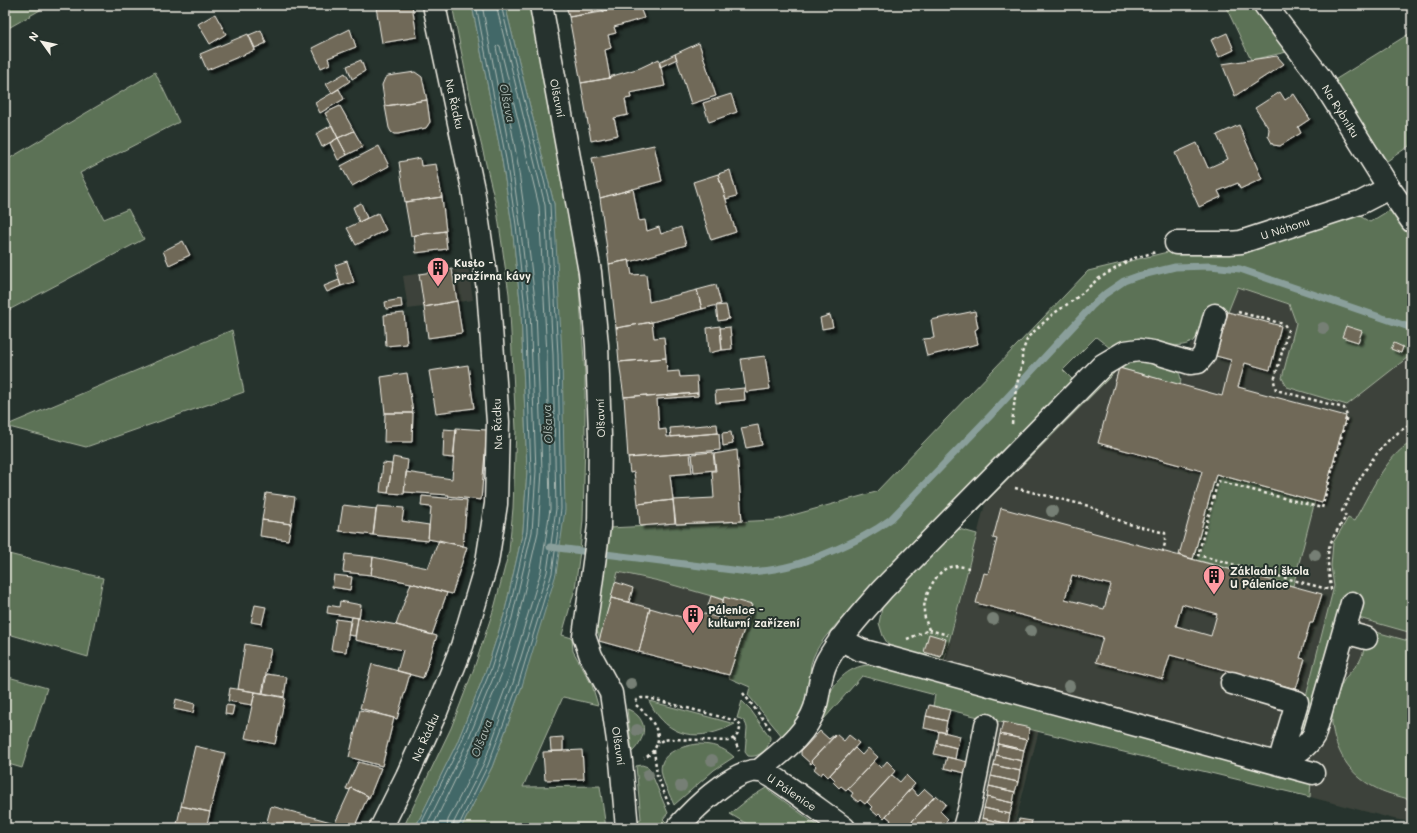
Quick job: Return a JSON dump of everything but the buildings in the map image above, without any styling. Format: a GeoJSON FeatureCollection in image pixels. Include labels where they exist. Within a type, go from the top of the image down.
{"type":"FeatureCollection","features":[{"type":"Feature","properties":{"kind":"street","name":"Na Řádku"},"geometry":{"type":"LineString","coordinates":[[381,828],[407,776],[436,712],[462,646],[487,562],[496,504],[498,422],[488,289],[472,189],[434,5]]}},
{"type":"Feature","properties":{"kind":"street","name":"Olšavní"},"geometry":{"type":"LineString","coordinates":[[541,5],[590,272],[597,345],[600,437],[599,526],[584,636],[591,656],[611,693],[621,761],[628,828]]}},
{"type":"Feature","properties":{"kind":"street","name":"Na Rybníku"},"geometry":{"type":"LineString","coordinates":[[1265,5],[1321,79],[1412,222]]}},
{"type":"Feature","properties":{"kind":"street","name":"U Náhonu"},"geometry":{"type":"LineString","coordinates":[[1176,243],[1241,242],[1360,203],[1389,188]]}},
{"type":"Feature","properties":{"kind":"street"},"geometry":{"type":"LineString","coordinates":[[679,826],[710,796],[732,779],[746,773],[759,771],[796,738],[812,715],[817,701],[823,669],[840,639],[883,589],[1103,365],[1114,357],[1125,352],[1139,350],[1153,352],[1190,363],[1198,362],[1204,355],[1215,315]]}},
{"type":"Feature","properties":{"kind":"street"},"geometry":{"type":"LineString","coordinates":[[1279,763],[1311,742],[1352,603]]}},
{"type":"Feature","properties":{"kind":"street"},"geometry":{"type":"LineString","coordinates":[[1344,632],[1366,638]]}},
{"type":"Feature","properties":{"kind":"street"},"geometry":{"type":"LineString","coordinates":[[840,639],[861,650],[883,657],[1313,773]]}},
{"type":"Feature","properties":{"kind":"street"},"geometry":{"type":"LineString","coordinates":[[1232,683],[1297,702],[1279,763]]}},
{"type":"Feature","properties":{"kind":"street"},"geometry":{"type":"LineString","coordinates":[[964,828],[970,806],[986,725]]}},
{"type":"Feature","properties":{"kind":"street","name":"U Pálenice"},"geometry":{"type":"LineString","coordinates":[[759,771],[773,777],[844,828]]}},
{"type":"Feature","properties":{"kind":"path"},"geometry":{"type":"LineString","coordinates":[[1011,427],[1014,414],[1016,388],[1022,364],[1022,352],[1028,337],[1053,314],[1075,299],[1098,279],[1131,259],[1159,251],[1176,243]]}},
{"type":"Feature","properties":{"kind":"path"},"geometry":{"type":"LineString","coordinates":[[1215,315],[1221,307],[1284,324],[1288,330],[1274,381],[1276,390],[1344,408],[1347,416],[1322,508],[1218,481],[1198,555],[1331,590]]}},
{"type":"Feature","properties":{"kind":"path"},"geometry":{"type":"LineString","coordinates":[[1330,596],[1329,548],[1331,541],[1346,517],[1342,511],[1364,472],[1378,452],[1412,422]]}},
{"type":"Feature","properties":{"kind":"path"},"geometry":{"type":"LineString","coordinates":[[997,473],[1009,487],[1089,506],[1125,523],[1165,533],[1163,551]]}},
{"type":"Feature","properties":{"kind":"path"},"geometry":{"type":"LineString","coordinates":[[929,630],[924,612],[924,602],[938,575],[949,567],[955,566],[968,568]]}},
{"type":"Feature","properties":{"kind":"path"},"geometry":{"type":"LineString","coordinates":[[883,657],[889,646],[929,630],[948,635]]}},
{"type":"Feature","properties":{"kind":"path"},"geometry":{"type":"LineString","coordinates":[[743,693],[774,736],[781,752]]}},
{"type":"Feature","properties":{"kind":"path"},"geometry":{"type":"LineString","coordinates":[[633,702],[641,698],[648,698],[737,721],[740,724],[741,729],[734,739],[728,741],[671,739],[658,742]]}},
{"type":"Feature","properties":{"kind":"path"},"geometry":{"type":"LineString","coordinates":[[654,749],[657,775],[672,813],[679,826]]}},
{"type":"Feature","properties":{"kind":"shaded area"},"geometry":{"type":"Polygon","coordinates":[[[468,266],[473,300],[408,309],[403,276],[468,266]]]}},
{"type":"Feature","properties":{"kind":"shaded area"},"geometry":{"type":"Polygon","coordinates":[[[1238,287],[1412,346],[1412,822],[1394,819],[1039,730],[1014,828],[970,828],[995,720],[942,673],[985,504],[1119,368],[1180,384],[1190,345],[1200,333],[1207,307],[1238,287]]]}},
{"type":"Feature","properties":{"kind":"shaded area"},"geometry":{"type":"Polygon","coordinates":[[[618,572],[752,605],[729,675],[599,641],[618,572]]]}},
{"type":"Feature","properties":{"kind":"green space"},"geometry":{"type":"Polygon","coordinates":[[[5,5],[49,5],[5,30],[5,5]]]}},
{"type":"Feature","properties":{"kind":"green space"},"geometry":{"type":"Polygon","coordinates":[[[452,5],[472,5],[502,160],[512,225],[521,310],[527,471],[523,531],[504,615],[487,668],[457,743],[415,828],[403,828],[451,728],[473,671],[495,605],[509,551],[513,508],[516,429],[509,294],[497,210],[473,110],[452,5]]]}},
{"type":"Feature","properties":{"kind":"green space"},"geometry":{"type":"Polygon","coordinates":[[[505,5],[529,5],[567,189],[578,272],[585,375],[585,439],[583,520],[580,551],[575,589],[562,635],[572,638],[573,651],[592,685],[598,705],[563,697],[523,787],[600,786],[606,828],[517,828],[507,823],[504,828],[461,828],[492,767],[522,686],[554,204],[505,5]]]}},
{"type":"Feature","properties":{"kind":"green space"},"geometry":{"type":"Polygon","coordinates":[[[1225,5],[1251,5],[1287,52],[1251,60],[1225,5]]]}},
{"type":"Feature","properties":{"kind":"green space"},"geometry":{"type":"Polygon","coordinates":[[[1412,32],[1412,144],[1387,161],[1333,81],[1412,32]]]}},
{"type":"Feature","properties":{"kind":"green space"},"geometry":{"type":"Polygon","coordinates":[[[155,72],[179,122],[80,173],[104,219],[128,209],[144,239],[5,312],[5,161],[155,72]]]}},
{"type":"Feature","properties":{"kind":"green space"},"geometry":{"type":"Polygon","coordinates":[[[1351,211],[1370,222],[1388,211],[1393,212],[1412,240],[1412,354],[1347,405],[1287,387],[1282,378],[1296,323],[1289,304],[1238,287],[1228,312],[1207,307],[1200,333],[1189,343],[1175,345],[1153,342],[1137,342],[1110,348],[1096,337],[1063,370],[1074,381],[824,638],[816,650],[811,664],[808,698],[804,709],[794,724],[782,736],[748,695],[750,687],[729,678],[750,607],[659,581],[618,572],[600,639],[595,625],[609,528],[775,520],[876,492],[1088,271],[1351,211]]]}},
{"type":"Feature","properties":{"kind":"green space"},"geometry":{"type":"Polygon","coordinates":[[[232,330],[244,392],[86,447],[5,426],[232,330]]]}},
{"type":"Feature","properties":{"kind":"green space"},"geometry":{"type":"Polygon","coordinates":[[[1134,357],[1176,368],[1179,372],[1181,380],[1180,385],[1119,368],[959,529],[977,534],[943,665],[898,651],[889,646],[883,636],[879,623],[883,603],[1105,374],[1134,357]]]}},
{"type":"Feature","properties":{"kind":"green space"},"geometry":{"type":"Polygon","coordinates":[[[1412,442],[1412,633],[1348,615],[1308,737],[1295,740],[1334,586],[1331,566],[1333,543],[1348,518],[1354,521],[1378,477],[1402,448],[1412,442]]]}},
{"type":"Feature","properties":{"kind":"green space"},"geometry":{"type":"Polygon","coordinates":[[[1216,474],[1315,501],[1293,586],[1193,559],[1216,474]]]}},
{"type":"Feature","properties":{"kind":"green space"},"geometry":{"type":"Polygon","coordinates":[[[5,553],[103,578],[88,657],[5,633],[5,553]]]}},
{"type":"Feature","properties":{"kind":"green space"},"geometry":{"type":"Polygon","coordinates":[[[1369,630],[1412,642],[1412,800],[1377,788],[1356,775],[1344,760],[1336,743],[1332,724],[1333,710],[1341,686],[1361,659],[1369,630]]]}},
{"type":"Feature","properties":{"kind":"green space"},"geometry":{"type":"Polygon","coordinates":[[[869,665],[939,681],[1311,780],[1310,797],[933,706],[935,695],[862,676],[824,719],[825,705],[837,682],[848,672],[861,666],[869,665]]]}},
{"type":"Feature","properties":{"kind":"green space"},"geometry":{"type":"Polygon","coordinates":[[[5,676],[47,688],[22,768],[5,763],[5,676]]]}},
{"type":"Feature","properties":{"kind":"green space"},"geometry":{"type":"Polygon","coordinates":[[[649,701],[735,724],[722,730],[709,733],[697,735],[686,734],[675,730],[666,724],[657,714],[649,701]]]}},
{"type":"Feature","properties":{"kind":"green space"},"geometry":{"type":"Polygon","coordinates":[[[742,701],[750,709],[770,737],[770,741],[766,749],[756,756],[748,756],[745,752],[747,726],[744,721],[737,718],[742,701]]]}},
{"type":"Feature","properties":{"kind":"green space"},"geometry":{"type":"Polygon","coordinates":[[[627,709],[638,716],[644,730],[639,744],[632,752],[627,709]]]}},
{"type":"Feature","properties":{"kind":"green space"},"geometry":{"type":"Polygon","coordinates":[[[698,744],[717,747],[734,757],[714,770],[674,805],[662,775],[661,767],[663,761],[672,752],[678,749],[698,744]]]}},
{"type":"Feature","properties":{"kind":"green space"},"geometry":{"type":"Polygon","coordinates":[[[642,765],[648,767],[650,770],[668,813],[663,819],[668,824],[660,828],[640,828],[636,820],[641,819],[636,766],[642,765]]]}},
{"type":"Feature","properties":{"kind":"green space"},"geometry":{"type":"Polygon","coordinates":[[[766,788],[821,828],[754,828],[730,814],[751,797],[766,788]]]}},
{"type":"Feature","properties":{"kind":"water","name":"Olšava"},"geometry":{"type":"Polygon","coordinates":[[[472,5],[505,5],[554,204],[562,355],[565,510],[556,574],[522,686],[492,767],[461,828],[415,828],[457,743],[487,668],[504,615],[523,531],[527,471],[521,310],[512,225],[502,160],[472,5]]]}},
{"type":"Feature","properties":{"kind":"waterway"},"geometry":{"type":"LineString","coordinates":[[550,547],[748,572],[783,568],[844,546],[871,532],[891,519],[991,415],[1091,307],[1105,294],[1124,281],[1138,276],[1175,267],[1210,266],[1240,269],[1412,328]]}},
{"type":"Feature","properties":{"kind":"place","name":"Kusto - pražírna kávy"},"geometry":{"type":"Point","coordinates":[438,288]}},
{"type":"Feature","properties":{"kind":"place","name":"Základní škola U Pálenice"},"geometry":{"type":"Point","coordinates":[1214,596]}},
{"type":"Feature","properties":{"kind":"place","name":"Pálenice - kulturní zařízení"},"geometry":{"type":"Point","coordinates":[693,634]}}]}
